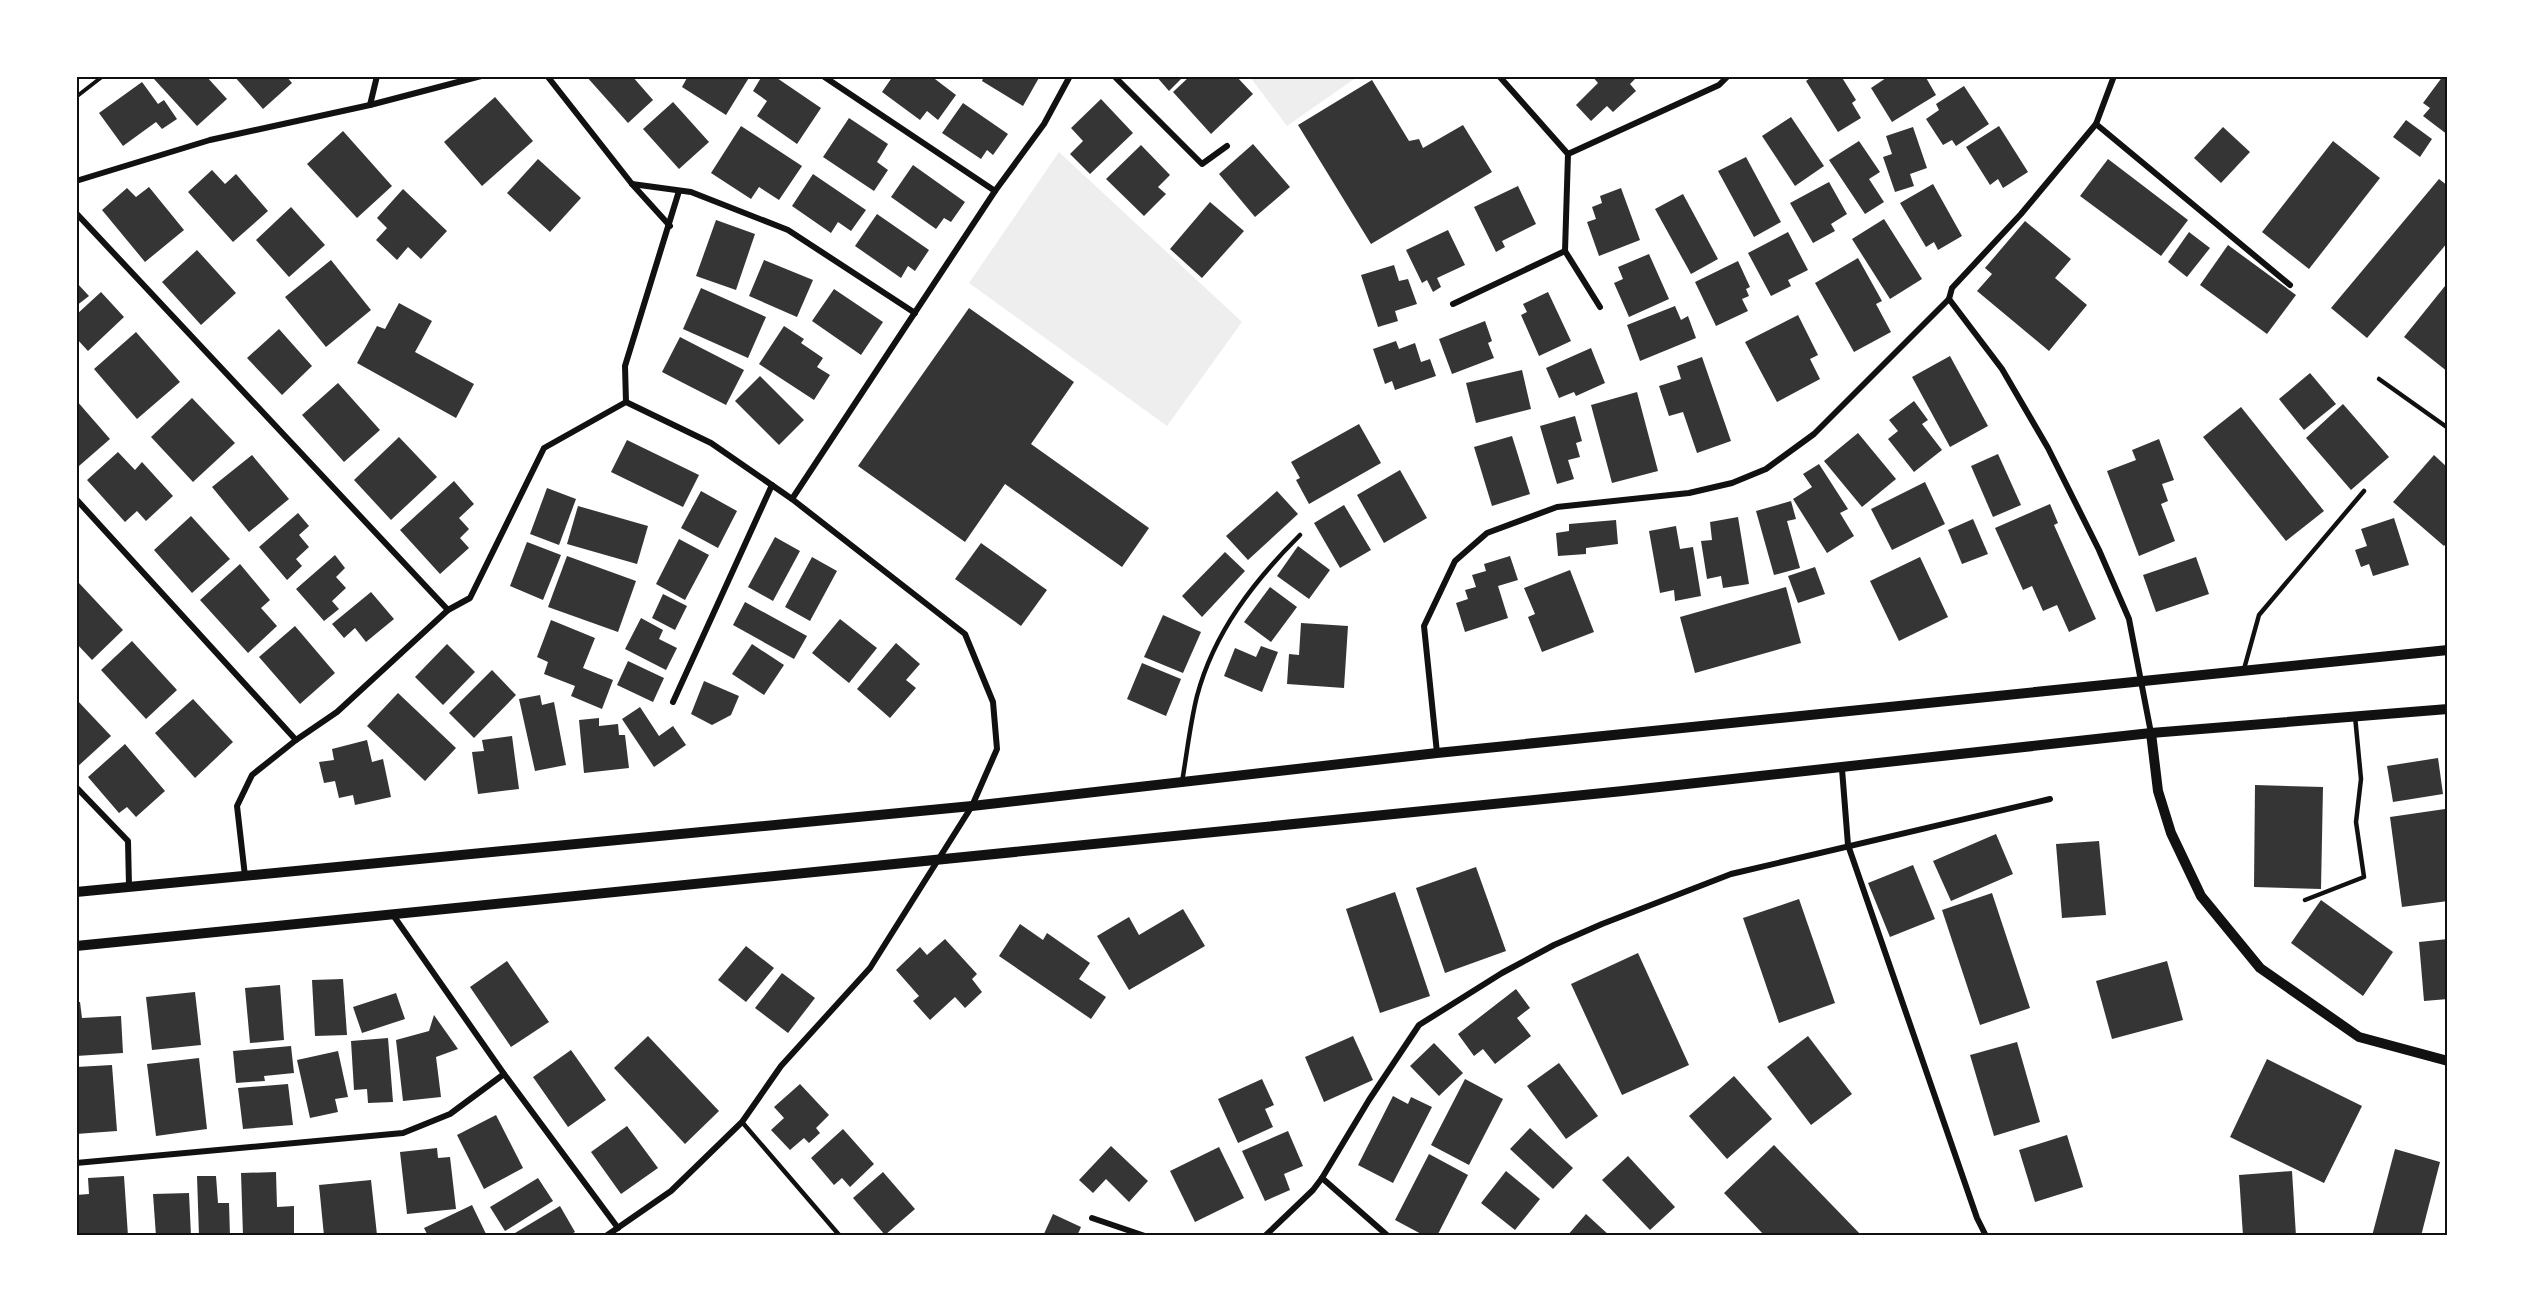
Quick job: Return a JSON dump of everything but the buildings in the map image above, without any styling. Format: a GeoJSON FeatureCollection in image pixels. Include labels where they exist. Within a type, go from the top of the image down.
{"type":"FeatureCollection","features":[{"type":"Feature","properties":{"kind":"street"},"geometry":{"type":"LineString","coordinates":[[370,105],[377,76]]}},
{"type":"Feature","properties":{"kind":"street"},"geometry":{"type":"LineString","coordinates":[[76,181],[210,140],[370,105],[481,76]]}},
{"type":"Feature","properties":{"kind":"street"},"geometry":{"type":"LineString","coordinates":[[542,76],[549,77],[632,184],[670,226]]}},
{"type":"Feature","properties":{"kind":"street"},"geometry":{"type":"LineString","coordinates":[[823,76],[995,191]]}},
{"type":"Feature","properties":{"kind":"street"},"geometry":{"type":"LineString","coordinates":[[792,499],[995,191],[1044,124],[1070,76]]}},
{"type":"Feature","properties":{"kind":"street"},"geometry":{"type":"LineString","coordinates":[[1114,76],[1202,164],[1227,146]]}},
{"type":"Feature","properties":{"kind":"street"},"geometry":{"type":"LineString","coordinates":[[1499,76],[1568,154],[1565,251],[1600,307]]}},
{"type":"Feature","properties":{"kind":"street"},"geometry":{"type":"LineString","coordinates":[[1568,154],[1719,85],[1728,76]]}},
{"type":"Feature","properties":{"kind":"street"},"geometry":{"type":"LineString","coordinates":[[1437,753],[1424,626],[1455,561],[1487,533],[1557,507],[1689,493],[1732,483],[1766,469],[1814,434],[1949,299],[1952,288],[2020,214],[2096,124],[2114,76]]}},
{"type":"Feature","properties":{"kind":"street"},"geometry":{"type":"LineString","coordinates":[[2096,124],[2290,285]]}},
{"type":"Feature","properties":{"kind":"street"},"geometry":{"type":"LineString","coordinates":[[632,184],[691,192],[788,230],[915,313]]}},
{"type":"Feature","properties":{"kind":"street"},"geometry":{"type":"LineString","coordinates":[[626,402],[626,366],[679,191]]}},
{"type":"Feature","properties":{"kind":"street"},"geometry":{"type":"LineString","coordinates":[[76,213],[448,610]]}},
{"type":"Feature","properties":{"kind":"street"},"geometry":{"type":"LineString","coordinates":[[1453,304],[1565,251]]}},
{"type":"Feature","properties":{"kind":"street"},"geometry":{"type":"LineString","coordinates":[[1949,299],[2002,369],[2053,458],[2129,619],[2139,681],[2151,733],[2158,791],[2171,833],[2201,896],[2260,968],[2359,1037],[2448,1061]]}},
{"type":"Feature","properties":{"kind":"street"},"geometry":{"type":"LineString","coordinates":[[245,876],[237,806],[252,775],[296,740],[338,712],[448,610],[470,598],[544,448],[626,402]]}},
{"type":"Feature","properties":{"kind":"street"},"geometry":{"type":"LineString","coordinates":[[606,1236],[671,1191],[742,1122],[781,1066],[870,968],[972,806],[997,749],[993,702],[965,634],[792,499],[711,443],[626,402]]}},
{"type":"Feature","properties":{"kind":"street"},"geometry":{"type":"LineString","coordinates":[[673,702],[772,485]]}},
{"type":"Feature","properties":{"kind":"street"},"geometry":{"type":"LineString","coordinates":[[76,499],[296,740]]}},
{"type":"Feature","properties":{"kind":"street"},"geometry":{"type":"LineString","coordinates":[[76,892],[972,806],[1437,753],[2448,650]]}},
{"type":"Feature","properties":{"kind":"street"},"geometry":{"type":"LineString","coordinates":[[76,946],[1842,769],[2151,733],[2448,709]]}},
{"type":"Feature","properties":{"kind":"street"},"geometry":{"type":"LineString","coordinates":[[1842,769],[1848,845],[1977,1218],[1986,1236]]}},
{"type":"Feature","properties":{"kind":"street"},"geometry":{"type":"LineString","coordinates":[[76,787],[128,841],[129,886]]}},
{"type":"Feature","properties":{"kind":"street"},"geometry":{"type":"LineString","coordinates":[[1265,1236],[1313,1190],[1322,1178],[1369,1100],[1419,1025],[1502,973],[1554,945],[1602,924],[1731,874],[2050,799]]}},
{"type":"Feature","properties":{"kind":"street"},"geometry":{"type":"LineString","coordinates":[[393,915],[504,1074],[618,1228]]}},
{"type":"Feature","properties":{"kind":"street"},"geometry":{"type":"LineString","coordinates":[[76,1163],[403,1133],[450,1114],[504,1074]]}},
{"type":"Feature","properties":{"kind":"street"},"geometry":{"type":"LineString","coordinates":[[1322,1178],[1388,1236]]}},
{"type":"Feature","properties":{"kind":"street"},"geometry":{"type":"LineString","coordinates":[[1092,1218],[1145,1236]]}},
{"type":"Feature","properties":{"kind":"lane"},"geometry":{"type":"LineString","coordinates":[[2379,379],[2448,428]]}},
{"type":"Feature","properties":{"kind":"lane"},"geometry":{"type":"LineString","coordinates":[[2244,671],[2259,615],[2364,491]]}},
{"type":"Feature","properties":{"kind":"lane"},"geometry":{"type":"LineString","coordinates":[[1182,782],[1197,695],[1223,630],[1245,596],[1275,560],[1300,535]]}},
{"type":"Feature","properties":{"kind":"lane"},"geometry":{"type":"LineString","coordinates":[[2305,900],[2364,877],[2356,822],[2361,779],[2355,716]]}},
{"type":"Feature","properties":{"kind":"lane"},"geometry":{"type":"LineString","coordinates":[[742,1122],[840,1236]]}},
{"type":"Feature","properties":{"kind":"path"},"geometry":{"type":"LineString","coordinates":[[76,97],[103,76]]}},
{"type":"Feature","properties":{"kind":"shaded area"},"geometry":{"type":"Polygon","coordinates":[[[1250,77],[1357,77],[1287,126],[1250,77]]]}},
{"type":"Feature","properties":{"kind":"shaded area"},"geometry":{"type":"Polygon","coordinates":[[[1059,152],[1242,322],[1167,426],[969,283],[1059,152]]]}}]}
